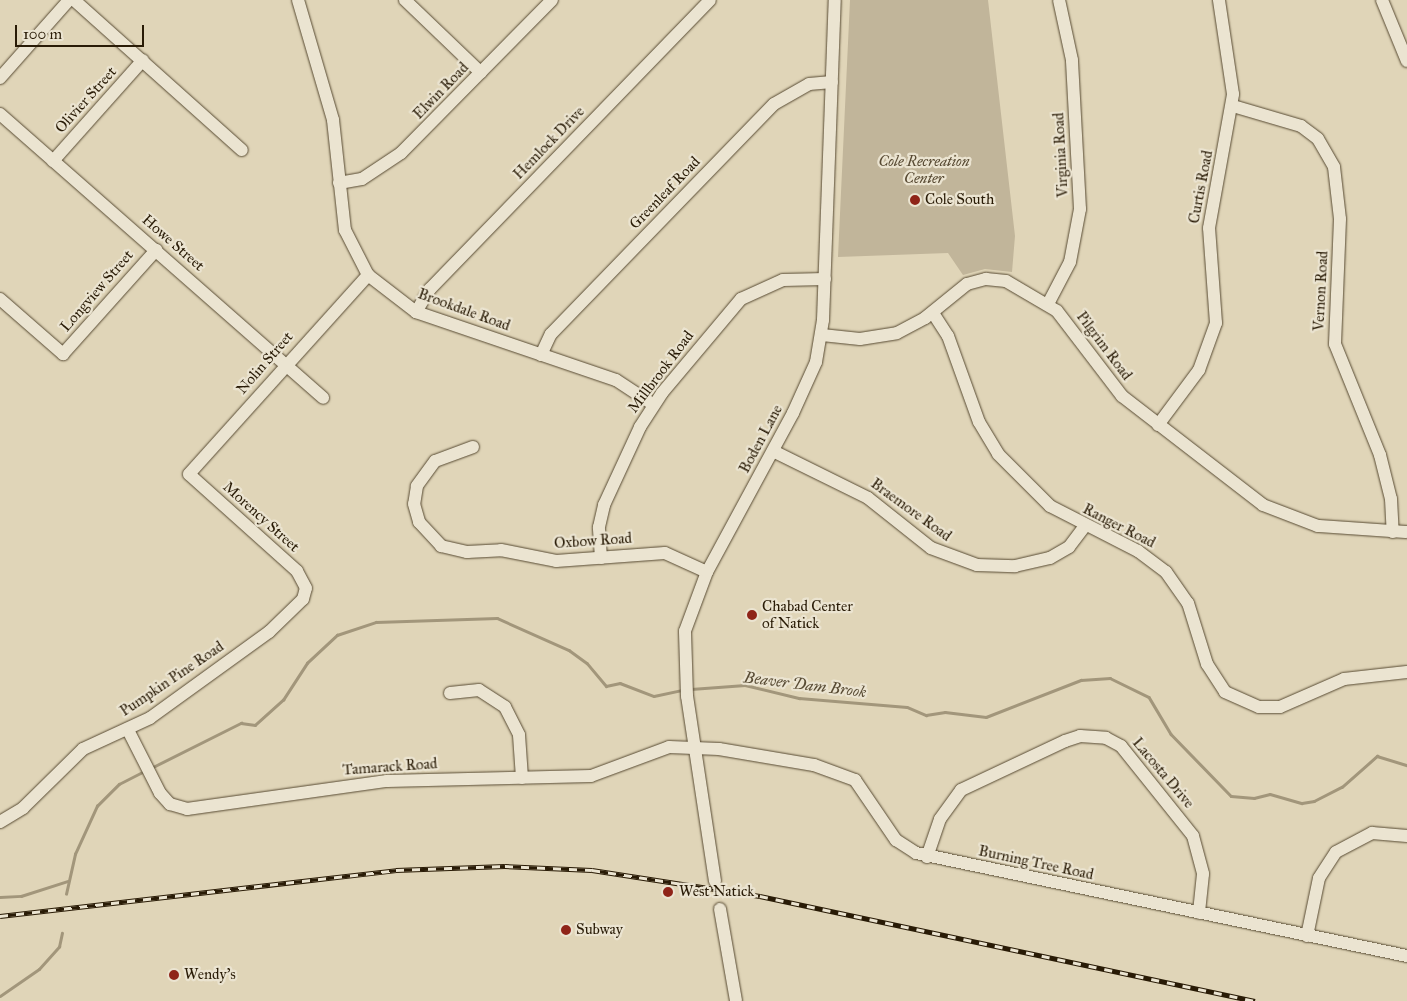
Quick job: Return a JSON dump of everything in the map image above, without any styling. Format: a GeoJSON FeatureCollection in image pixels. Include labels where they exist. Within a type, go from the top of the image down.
{"type":"FeatureCollection","features":[{"type":"Feature","properties":{"kind":"street"},"geometry":{"type":"LineString","coordinates":[[0,78],[70,0]]}},
{"type":"Feature","properties":{"kind":"street"},"geometry":{"type":"LineString","coordinates":[[74,0],[242,150]]}},
{"type":"Feature","properties":{"kind":"street","name":"Brookdale Road"},"geometry":{"type":"LineString","coordinates":[[298,0],[333,120],[345,230],[368,275],[416,312],[626,384],[654,404]]}},
{"type":"Feature","properties":{"kind":"street"},"geometry":{"type":"LineString","coordinates":[[405,0],[481,73]]}},
{"type":"Feature","properties":{"kind":"street","name":"Elwin Road"},"geometry":{"type":"LineString","coordinates":[[339,183],[362,179],[392,160],[552,0]]}},
{"type":"Feature","properties":{"kind":"street","name":"Hemlock Drive"},"geometry":{"type":"LineString","coordinates":[[416,312],[430,289],[710,0]]}},
{"type":"Feature","properties":{"kind":"street","name":"Boden Lane"},"geometry":{"type":"LineString","coordinates":[[715,881],[687,696],[687,621],[707,572],[773,451],[812,374],[822,334],[834,0]]}},
{"type":"Feature","properties":{"kind":"street","name":"Virginia Road"},"geometry":{"type":"LineString","coordinates":[[1048,304],[1072,255],[1080,209],[1072,68],[1059,0]]}},
{"type":"Feature","properties":{"kind":"street","name":"Curtis Road"},"geometry":{"type":"LineString","coordinates":[[1158,425],[1195,375],[1214,334],[1217,299],[1209,228],[1233,106],[1219,0]]}},
{"type":"Feature","properties":{"kind":"street"},"geometry":{"type":"LineString","coordinates":[[1382,0],[1407,61]]}},
{"type":"Feature","properties":{"kind":"street","name":"Olivier Street"},"geometry":{"type":"LineString","coordinates":[[53,161],[143,60]]}},
{"type":"Feature","properties":{"kind":"street","name":"Greenleaf Road"},"geometry":{"type":"LineString","coordinates":[[540,355],[552,334],[774,104],[809,84],[832,82]]}},
{"type":"Feature","properties":{"kind":"street","name":"Vernon Road"},"geometry":{"type":"LineString","coordinates":[[1233,106],[1301,126],[1318,139],[1334,167],[1340,219],[1335,344],[1380,455],[1393,532]]}},
{"type":"Feature","properties":{"kind":"street","name":"Howe Street"},"geometry":{"type":"LineString","coordinates":[[0,114],[323,398]]}},
{"type":"Feature","properties":{"kind":"street","name":"Longview Street"},"geometry":{"type":"LineString","coordinates":[[0,299],[63,354],[156,250]]}},
{"type":"Feature","properties":{"kind":"street","name":"Nolin Street"},"geometry":{"type":"LineString","coordinates":[[189,474],[285,365],[368,275]]}},
{"type":"Feature","properties":{"kind":"street","name":"Millbrook Road"},"geometry":{"type":"LineString","coordinates":[[601,558],[599,527],[604,505],[654,404],[741,299],[783,280],[825,278]]}},
{"type":"Feature","properties":{"kind":"street","name":"Pilgrim Road"},"geometry":{"type":"LineString","coordinates":[[822,334],[860,339],[885,336],[933,313],[959,289],[986,279],[1016,285],[1048,304],[1073,329],[1110,383],[1158,425],[1276,512],[1333,529],[1407,532]]}},
{"type":"Feature","properties":{"kind":"street","name":"Ranger Road"},"geometry":{"type":"LineString","coordinates":[[933,313],[948,336],[979,422],[998,454],[1041,499],[1084,527],[1138,551],[1174,581],[1194,614],[1212,674],[1236,699],[1258,707],[1280,706],[1344,678],[1407,672]]}},
{"type":"Feature","properties":{"kind":"street","name":"Oxbow Road"},"geometry":{"type":"LineString","coordinates":[[473,447],[444,455],[421,477],[414,504],[428,537],[458,552],[501,550],[556,562],[665,553],[707,572]]}},
{"type":"Feature","properties":{"kind":"street","name":"Braemore Road"},"geometry":{"type":"LineString","coordinates":[[773,451],[868,498],[931,548],[977,565],[1015,566],[1044,560],[1069,547],[1084,527]]}},
{"type":"Feature","properties":{"kind":"street","name":"Morency Street"},"geometry":{"type":"LineString","coordinates":[[189,474],[297,571],[306,588]]}},
{"type":"Feature","properties":{"kind":"street","name":"Pumpkin Pine Road"},"geometry":{"type":"LineString","coordinates":[[0,822],[23,808],[83,749],[128,730],[276,627],[299,605],[306,588]]}},
{"type":"Feature","properties":{"kind":"street"},"geometry":{"type":"LineString","coordinates":[[450,693],[479,690],[505,707],[519,735],[522,778]]}},
{"type":"Feature","properties":{"kind":"street","name":"Tamarack Road"},"geometry":{"type":"LineString","coordinates":[[128,730],[150,779],[170,804],[196,809],[371,783],[601,774],[648,752],[694,747]]}},
{"type":"Feature","properties":{"kind":"street","name":"Lacosta Drive"},"geometry":{"type":"LineString","coordinates":[[927,857],[940,818],[961,790],[1065,740],[1080,736],[1106,738],[1121,746],[1193,836],[1203,874],[1199,914]]}},
{"type":"Feature","properties":{"kind":"street","name":"Burning Tree Road"},"geometry":{"type":"LineString","coordinates":[[694,747],[814,765],[846,774],[864,788],[896,840],[927,857],[1407,956]]}},
{"type":"Feature","properties":{"kind":"street"},"geometry":{"type":"LineString","coordinates":[[1307,936],[1319,878],[1336,852],[1372,833],[1407,836]]}},
{"type":"Feature","properties":{"kind":"street"},"geometry":{"type":"LineString","coordinates":[[720,909],[736,1001]]}},
{"type":"Feature","properties":{"kind":"green space","name":"Cole Recreation Center"},"geometry":{"type":"Polygon","coordinates":[[[850,0],[988,0],[1015,236],[1012,272],[985,269],[963,275],[948,253],[838,257],[850,0]]]}},
{"type":"Feature","properties":{"kind":"waterway","name":"Beaver Dam Brook"},"geometry":{"type":"LineString","coordinates":[[151,768],[241,723],[255,725],[283,700],[307,663],[337,635],[376,622],[497,618],[569,650],[587,663],[606,686],[620,683],[654,696],[683,690]]}},
{"type":"Feature","properties":{"kind":"waterway","name":"Beaver Dam Brook"},"geometry":{"type":"LineString","coordinates":[[691,689],[745,685],[799,698],[907,707],[926,715],[945,712],[986,717],[1081,680],[1110,678],[1149,697],[1171,734],[1231,796],[1254,798],[1270,794],[1302,803],[1314,801],[1342,787],[1377,756],[1407,765]]}},
{"type":"Feature","properties":{"kind":"waterway","name":"Beaver Dam Brook"},"geometry":{"type":"LineString","coordinates":[[66,894],[75,854],[97,806],[119,784],[144,771]]}},
{"type":"Feature","properties":{"kind":"waterway"},"geometry":{"type":"LineString","coordinates":[[0,897],[21,896],[68,881]]}},
{"type":"Feature","properties":{"kind":"waterway","name":"Beaver Dam Brook"},"geometry":{"type":"LineString","coordinates":[[0,996],[39,969],[59,947],[62,933]]}},
{"type":"Feature","properties":{"kind":"railway"},"geometry":{"type":"LineString","coordinates":[[0,916],[396,870],[505,866],[592,870],[760,896],[1255,1001]]}},
{"type":"Feature","properties":{"kind":"place","name":"Cole South"},"geometry":{"type":"Point","coordinates":[915,200]}},
{"type":"Feature","properties":{"kind":"place","name":"Chabad Center of Natick"},"geometry":{"type":"Point","coordinates":[752,615]}},
{"type":"Feature","properties":{"kind":"place","name":"West Natick"},"geometry":{"type":"Point","coordinates":[668,892]}},
{"type":"Feature","properties":{"kind":"place","name":"Subway"},"geometry":{"type":"Point","coordinates":[566,930]}},
{"type":"Feature","properties":{"kind":"place","name":"Wendy's"},"geometry":{"type":"Point","coordinates":[174,975]}}]}
